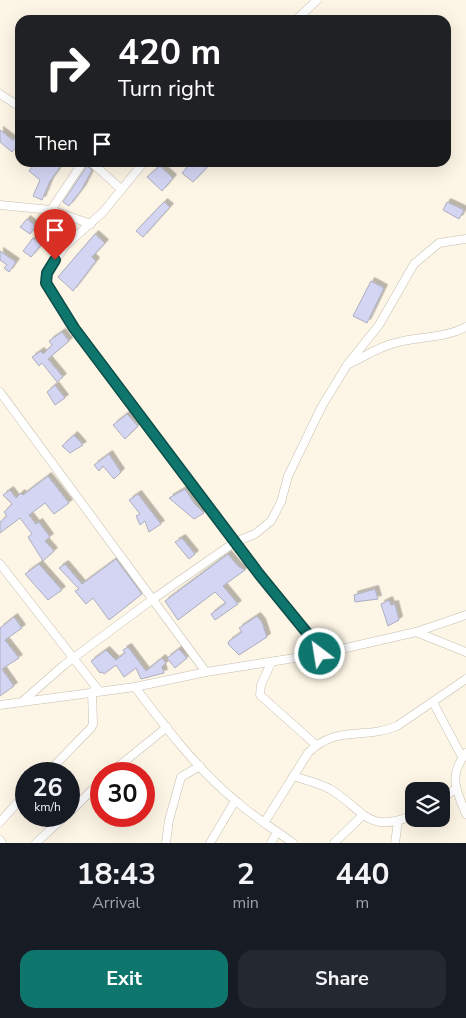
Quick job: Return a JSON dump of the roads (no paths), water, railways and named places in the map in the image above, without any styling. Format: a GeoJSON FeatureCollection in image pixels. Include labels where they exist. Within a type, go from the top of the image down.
{"type":"FeatureCollection","features":[{"type":"Feature","properties":{"kind":"street"},"geometry":{"type":"LineString","coordinates":[[301,15],[317,0]]}},
{"type":"Feature","properties":{"kind":"street"},"geometry":{"type":"LineString","coordinates":[[0,94],[15,104]]}},
{"type":"Feature","properties":{"kind":"street"},"geometry":{"type":"LineString","coordinates":[[51,210],[80,167]]}},
{"type":"Feature","properties":{"kind":"street"},"geometry":{"type":"LineString","coordinates":[[97,167],[121,189]]}},
{"type":"Feature","properties":{"kind":"street"},"geometry":{"type":"LineString","coordinates":[[140,167],[109,205],[91,224],[65,246],[50,266],[45,279],[49,290],[125,398],[312,639],[320,654]]}},
{"type":"Feature","properties":{"kind":"street"},"geometry":{"type":"LineString","coordinates":[[0,205],[51,210],[91,224]]}},
{"type":"Feature","properties":{"kind":"street"},"geometry":{"type":"LineString","coordinates":[[23,701],[45,680],[153,599],[235,542],[255,534],[272,521],[304,440],[322,406],[347,365],[379,325],[414,264],[439,243],[466,239]]}},
{"type":"Feature","properties":{"kind":"street"},"geometry":{"type":"LineString","coordinates":[[347,365],[396,342],[438,338],[466,327]]}},
{"type":"Feature","properties":{"kind":"street"},"geometry":{"type":"LineString","coordinates":[[0,392],[206,672]]}},
{"type":"Feature","properties":{"kind":"street"},"geometry":{"type":"LineString","coordinates":[[0,564],[73,659],[95,692],[93,724],[91,728],[58,762]]}},
{"type":"Feature","properties":{"kind":"street"},"geometry":{"type":"LineString","coordinates":[[0,705],[136,687],[206,672],[320,654],[416,632],[466,615]]}},
{"type":"Feature","properties":{"kind":"street"},"geometry":{"type":"LineString","coordinates":[[416,632],[466,652]]}},
{"type":"Feature","properties":{"kind":"street"},"geometry":{"type":"LineString","coordinates":[[271,662],[260,695],[316,745]]}},
{"type":"Feature","properties":{"kind":"street"},"geometry":{"type":"LineString","coordinates":[[264,823],[308,753],[316,745],[329,737],[344,733],[392,728],[466,679]]}},
{"type":"Feature","properties":{"kind":"street"},"geometry":{"type":"LineString","coordinates":[[136,687],[166,727],[200,766],[235,801],[292,843]]}},
{"type":"Feature","properties":{"kind":"street"},"geometry":{"type":"LineString","coordinates":[[433,702],[464,755],[456,776],[454,790],[466,814]]}},
{"type":"Feature","properties":{"kind":"street"},"geometry":{"type":"LineString","coordinates":[[124,762],[166,727]]}},
{"type":"Feature","properties":{"kind":"street"},"geometry":{"type":"LineString","coordinates":[[166,843],[169,820],[181,777],[200,766]]}},
{"type":"Feature","properties":{"kind":"street"},"geometry":{"type":"LineString","coordinates":[[293,776],[328,788],[362,816],[388,824],[405,818]]}},
{"type":"Feature","properties":{"kind":"street"},"geometry":{"type":"LineString","coordinates":[[450,793],[454,790]]}},
{"type":"Feature","properties":{"kind":"street"},"geometry":{"type":"LineString","coordinates":[[80,802],[90,792]]}},
{"type":"Feature","properties":{"kind":"street"},"geometry":{"type":"LineString","coordinates":[[210,843],[235,801]]}},
{"type":"Feature","properties":{"kind":"street"},"geometry":{"type":"LineString","coordinates":[[0,822],[15,805]]}},
{"type":"Feature","properties":{"kind":"street"},"geometry":{"type":"LineString","coordinates":[[334,843],[362,816]]}},
{"type":"Feature","properties":{"kind":"street"},"geometry":{"type":"LineString","coordinates":[[396,843],[398,821]]}},
{"type":"Feature","properties":{"kind":"street"},"geometry":{"type":"LineString","coordinates":[[36,843],[53,827]]}},
{"type":"Feature","properties":{"kind":"street"},"geometry":{"type":"LineString","coordinates":[[271,843],[277,832]]}}]}
